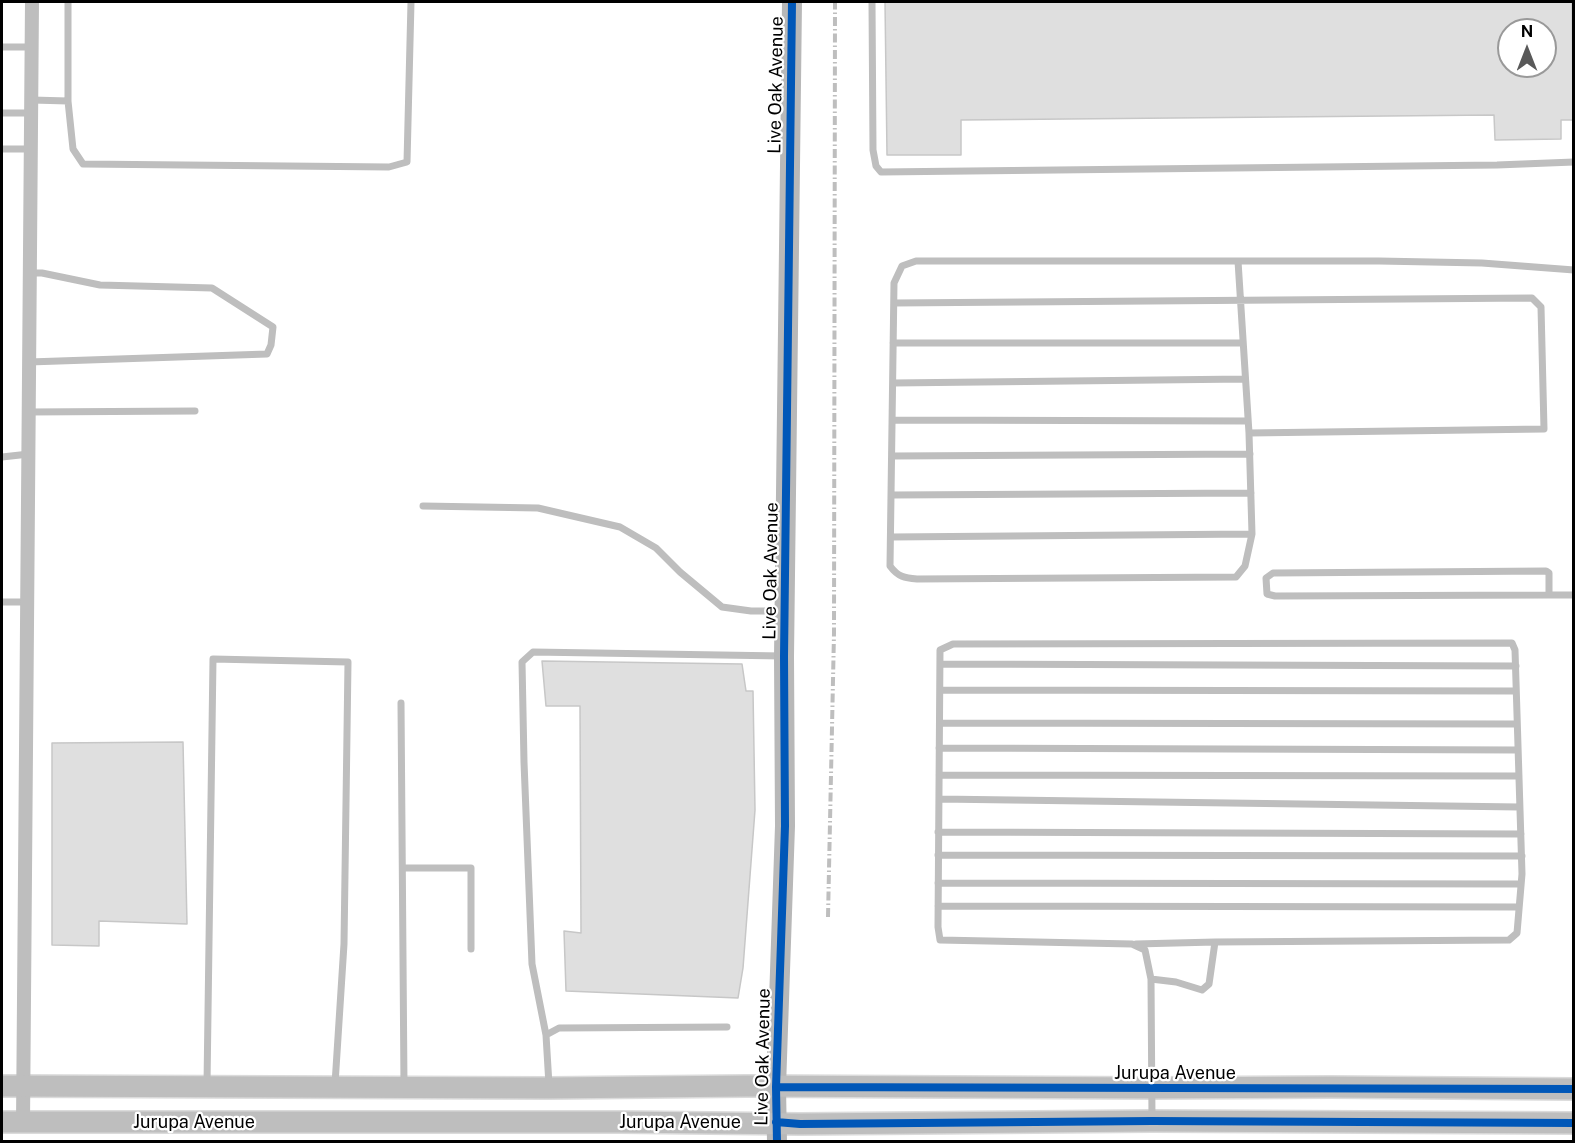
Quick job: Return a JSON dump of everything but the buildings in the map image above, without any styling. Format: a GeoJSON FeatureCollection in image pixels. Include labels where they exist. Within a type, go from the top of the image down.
{"type":"FeatureCollection","features":[{"type":"Feature","properties":{"kind":"main road","name":"Jurupa Avenue"},"geometry":{"type":"LineString","coordinates":[[2,1086],[1574,1089]]}},
{"type":"Feature","properties":{"kind":"main road","name":"Jurupa Avenue"},"geometry":{"type":"LineString","coordinates":[[2,1122],[777,1132],[812,1124],[1152,1121],[1574,1123]]}},
{"type":"Feature","properties":{"kind":"street"},"geometry":{"type":"LineString","coordinates":[[23,1123],[32,2]]}},
{"type":"Feature","properties":{"kind":"street","name":"Live Oak Avenue"},"geometry":{"type":"LineString","coordinates":[[777,1132],[776,1087],[785,826],[784,656],[792,2]]}},
{"type":"Feature","properties":{"kind":"lane"},"geometry":{"type":"LineString","coordinates":[[68,2],[68,101],[74,149],[83,164],[389,167],[407,162],[411,2]]}},
{"type":"Feature","properties":{"kind":"lane"},"geometry":{"type":"LineString","coordinates":[[872,2],[873,150],[876,166],[881,172],[1497,165],[1574,162]]}},
{"type":"Feature","properties":{"kind":"lane"},"geometry":{"type":"LineString","coordinates":[[2,47],[32,47]]}},
{"type":"Feature","properties":{"kind":"lane"},"geometry":{"type":"LineString","coordinates":[[2,113],[68,101]]}},
{"type":"Feature","properties":{"kind":"lane"},"geometry":{"type":"LineString","coordinates":[[2,149],[31,149]]}},
{"type":"Feature","properties":{"kind":"lane"},"geometry":{"type":"LineString","coordinates":[[1238,261],[1249,433],[1252,534],[1245,566],[1236,577],[904,578],[895,573],[890,566],[894,283],[902,266],[916,261],[1238,261],[1470,263],[1574,270]]}},
{"type":"Feature","properties":{"kind":"lane"},"geometry":{"type":"LineString","coordinates":[[29,363],[267,354],[271,345],[273,327],[212,288],[100,285],[42,273],[30,273]]}},
{"type":"Feature","properties":{"kind":"lane"},"geometry":{"type":"LineString","coordinates":[[894,303],[1532,298],[1541,307],[1544,429],[1249,433]]}},
{"type":"Feature","properties":{"kind":"lane"},"geometry":{"type":"LineString","coordinates":[[893,343],[1243,343]]}},
{"type":"Feature","properties":{"kind":"lane"},"geometry":{"type":"LineString","coordinates":[[893,383],[1245,379]]}},
{"type":"Feature","properties":{"kind":"lane"},"geometry":{"type":"LineString","coordinates":[[29,412],[195,411]]}},
{"type":"Feature","properties":{"kind":"lane"},"geometry":{"type":"LineString","coordinates":[[893,420],[1248,421]]}},
{"type":"Feature","properties":{"kind":"lane"},"geometry":{"type":"LineString","coordinates":[[2,458],[29,454]]}},
{"type":"Feature","properties":{"kind":"lane"},"geometry":{"type":"LineString","coordinates":[[892,456],[1250,454]]}},
{"type":"Feature","properties":{"kind":"lane"},"geometry":{"type":"LineString","coordinates":[[892,495],[1251,493]]}},
{"type":"Feature","properties":{"kind":"lane"},"geometry":{"type":"LineString","coordinates":[[423,506],[538,508],[620,527],[656,548],[680,572],[722,607],[751,611],[786,611]]}},
{"type":"Feature","properties":{"kind":"lane"},"geometry":{"type":"LineString","coordinates":[[891,537],[1252,534]]}},
{"type":"Feature","properties":{"kind":"lane"},"geometry":{"type":"LineString","coordinates":[[1549,595],[1549,573],[1546,571],[1273,573],[1266,578],[1267,594],[1275,596],[1574,595]]}},
{"type":"Feature","properties":{"kind":"lane"},"geometry":{"type":"LineString","coordinates":[[2,602],[28,602]]}},
{"type":"Feature","properties":{"kind":"lane"},"geometry":{"type":"LineString","coordinates":[[1512,643],[1516,666],[1522,856],[1516,933],[1509,940],[1132,944],[940,940],[938,855],[940,650],[953,644],[1512,643]]}},
{"type":"Feature","properties":{"kind":"lane"},"geometry":{"type":"LineString","coordinates":[[549,1088],[546,1035],[532,964],[522,662],[534,652],[784,656]]}},
{"type":"Feature","properties":{"kind":"lane"},"geometry":{"type":"LineString","coordinates":[[207,1086],[213,659],[348,662],[344,944],[335,1087]]}},
{"type":"Feature","properties":{"kind":"lane"},"geometry":{"type":"LineString","coordinates":[[940,664],[1516,666]]}},
{"type":"Feature","properties":{"kind":"lane"},"geometry":{"type":"LineString","coordinates":[[940,690],[1516,691]]}},
{"type":"Feature","properties":{"kind":"lane"},"geometry":{"type":"LineString","coordinates":[[401,703],[404,1087]]}},
{"type":"Feature","properties":{"kind":"lane"},"geometry":{"type":"LineString","coordinates":[[940,723],[1518,724]]}},
{"type":"Feature","properties":{"kind":"lane"},"geometry":{"type":"LineString","coordinates":[[939,748],[1518,750]]}},
{"type":"Feature","properties":{"kind":"lane"},"geometry":{"type":"LineString","coordinates":[[939,775],[1519,776]]}},
{"type":"Feature","properties":{"kind":"lane"},"geometry":{"type":"LineString","coordinates":[[939,800],[1519,807]]}},
{"type":"Feature","properties":{"kind":"lane"},"geometry":{"type":"LineString","coordinates":[[939,832],[1521,834]]}},
{"type":"Feature","properties":{"kind":"lane"},"geometry":{"type":"LineString","coordinates":[[938,855],[1522,856]]}},
{"type":"Feature","properties":{"kind":"lane"},"geometry":{"type":"LineString","coordinates":[[403,868],[471,868],[471,949]]}},
{"type":"Feature","properties":{"kind":"lane"},"geometry":{"type":"LineString","coordinates":[[938,883],[1521,884]]}},
{"type":"Feature","properties":{"kind":"lane"},"geometry":{"type":"LineString","coordinates":[[938,906],[1519,908]]}},
{"type":"Feature","properties":{"kind":"lane"},"geometry":{"type":"LineString","coordinates":[[1151,979],[1176,982],[1202,990],[1209,984],[1215,942]]}},
{"type":"Feature","properties":{"kind":"lane"},"geometry":{"type":"LineString","coordinates":[[1132,944],[1145,950],[1151,979],[1152,1121]]}},
{"type":"Feature","properties":{"kind":"lane"},"geometry":{"type":"LineString","coordinates":[[546,1035],[559,1028],[727,1027]]}},
{"type":"Feature","properties":{"kind":"railway"},"geometry":{"type":"LineString","coordinates":[[828,917],[834,633],[835,2]]}},
{"type":"Feature","properties":{"kind":"cycle path"},"geometry":{"type":"LineString","coordinates":[[777,1142],[776,1087],[785,826],[784,656],[792,2]]}},
{"type":"Feature","properties":{"kind":"cycle path"},"geometry":{"type":"LineString","coordinates":[[776,1087],[1574,1089]]}},
{"type":"Feature","properties":{"kind":"cycle path"},"geometry":{"type":"LineString","coordinates":[[776,1122],[800,1124],[1152,1121],[1574,1123]]}}]}
